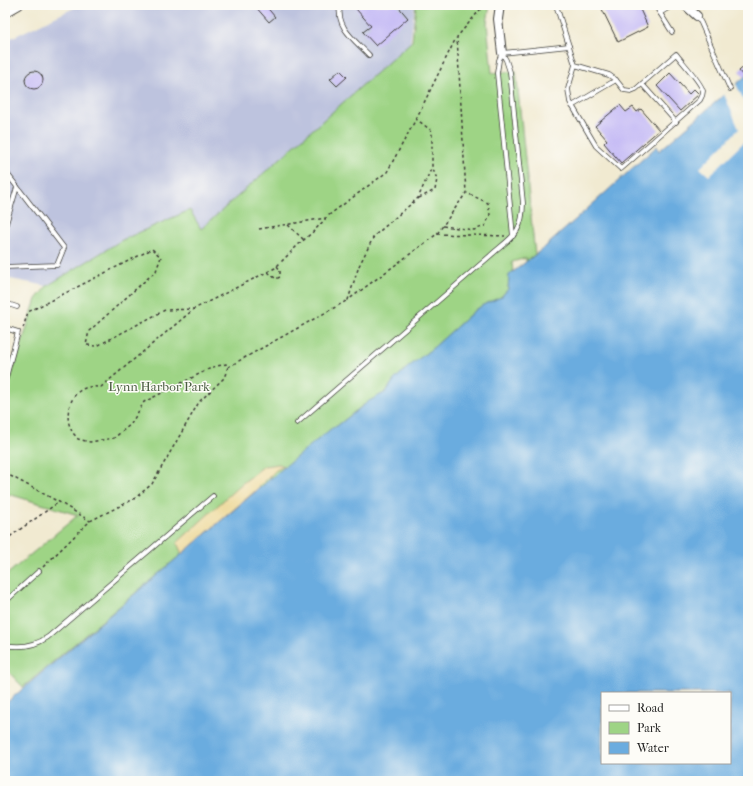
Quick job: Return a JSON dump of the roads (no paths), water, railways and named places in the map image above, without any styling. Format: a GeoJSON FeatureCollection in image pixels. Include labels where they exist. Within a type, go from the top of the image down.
{"type":"FeatureCollection","features":[{"type":"Feature","properties":{"kind":"street"},"geometry":{"type":"LineString","coordinates":[[5,13],[19,5]]}},
{"type":"Feature","properties":{"kind":"street"},"geometry":{"type":"LineString","coordinates":[[500,5],[498,20],[502,53]]}},
{"type":"Feature","properties":{"kind":"street"},"geometry":{"type":"LineString","coordinates":[[689,6],[697,16]]}},
{"type":"Feature","properties":{"kind":"lane"},"geometry":{"type":"LineString","coordinates":[[340,5],[340,21],[343,27],[369,55]]}},
{"type":"Feature","properties":{"kind":"lane"},"geometry":{"type":"LineString","coordinates":[[556,5],[575,65],[568,89],[572,106],[596,146],[621,169],[700,100],[703,93],[702,89],[676,54],[642,84],[634,90],[628,91],[622,88],[616,80],[604,73],[575,65]]}},
{"type":"Feature","properties":{"kind":"lane"},"geometry":{"type":"LineString","coordinates":[[656,5],[672,32]]}},
{"type":"Feature","properties":{"kind":"lane"},"geometry":{"type":"LineString","coordinates":[[660,13],[673,5]]}},
{"type":"Feature","properties":{"kind":"lane"},"geometry":{"type":"LineString","coordinates":[[697,16],[730,89]]}},
{"type":"Feature","properties":{"kind":"lane"},"geometry":{"type":"LineString","coordinates":[[502,53],[569,46]]}},
{"type":"Feature","properties":{"kind":"lane"},"geometry":{"type":"LineString","coordinates":[[502,53],[497,72],[512,236]]}},
{"type":"Feature","properties":{"kind":"lane"},"geometry":{"type":"LineString","coordinates":[[297,423],[516,233],[520,226],[522,203],[510,72],[502,53]]}},
{"type":"Feature","properties":{"kind":"lane"},"geometry":{"type":"LineString","coordinates":[[572,106],[616,80]]}},
{"type":"Feature","properties":{"kind":"lane"},"geometry":{"type":"LineString","coordinates":[[642,84],[676,122]]}},
{"type":"Feature","properties":{"kind":"lane"},"geometry":{"type":"LineString","coordinates":[[5,171],[64,248],[57,266],[5,267]]}},
{"type":"Feature","properties":{"kind":"lane"},"geometry":{"type":"LineString","coordinates":[[5,227],[17,187]]}},
{"type":"Feature","properties":{"kind":"lane"},"geometry":{"type":"LineString","coordinates":[[5,303],[17,307]]}},
{"type":"Feature","properties":{"kind":"lane"},"geometry":{"type":"LineString","coordinates":[[5,328],[18,332],[6,382]]}},
{"type":"Feature","properties":{"kind":"lane"},"geometry":{"type":"LineString","coordinates":[[5,645],[27,646],[37,644],[48,638],[213,496]]}},
{"type":"Feature","properties":{"kind":"lane"},"geometry":{"type":"LineString","coordinates":[[5,602],[39,571]]}},
{"type":"Feature","properties":{"kind":"water"},"geometry":{"type":"Polygon","coordinates":[[[748,74],[748,781],[5,781],[5,704],[295,458],[369,401],[386,392],[394,380],[407,368],[434,347],[474,311],[501,297],[508,289],[509,275],[545,247],[657,146],[659,151],[748,74]]]}},
{"type":"Feature","properties":{"kind":"park label","name":"Lynn Harbor Park"},"geometry":{"type":"Point","coordinates":[159,386]}}]}
